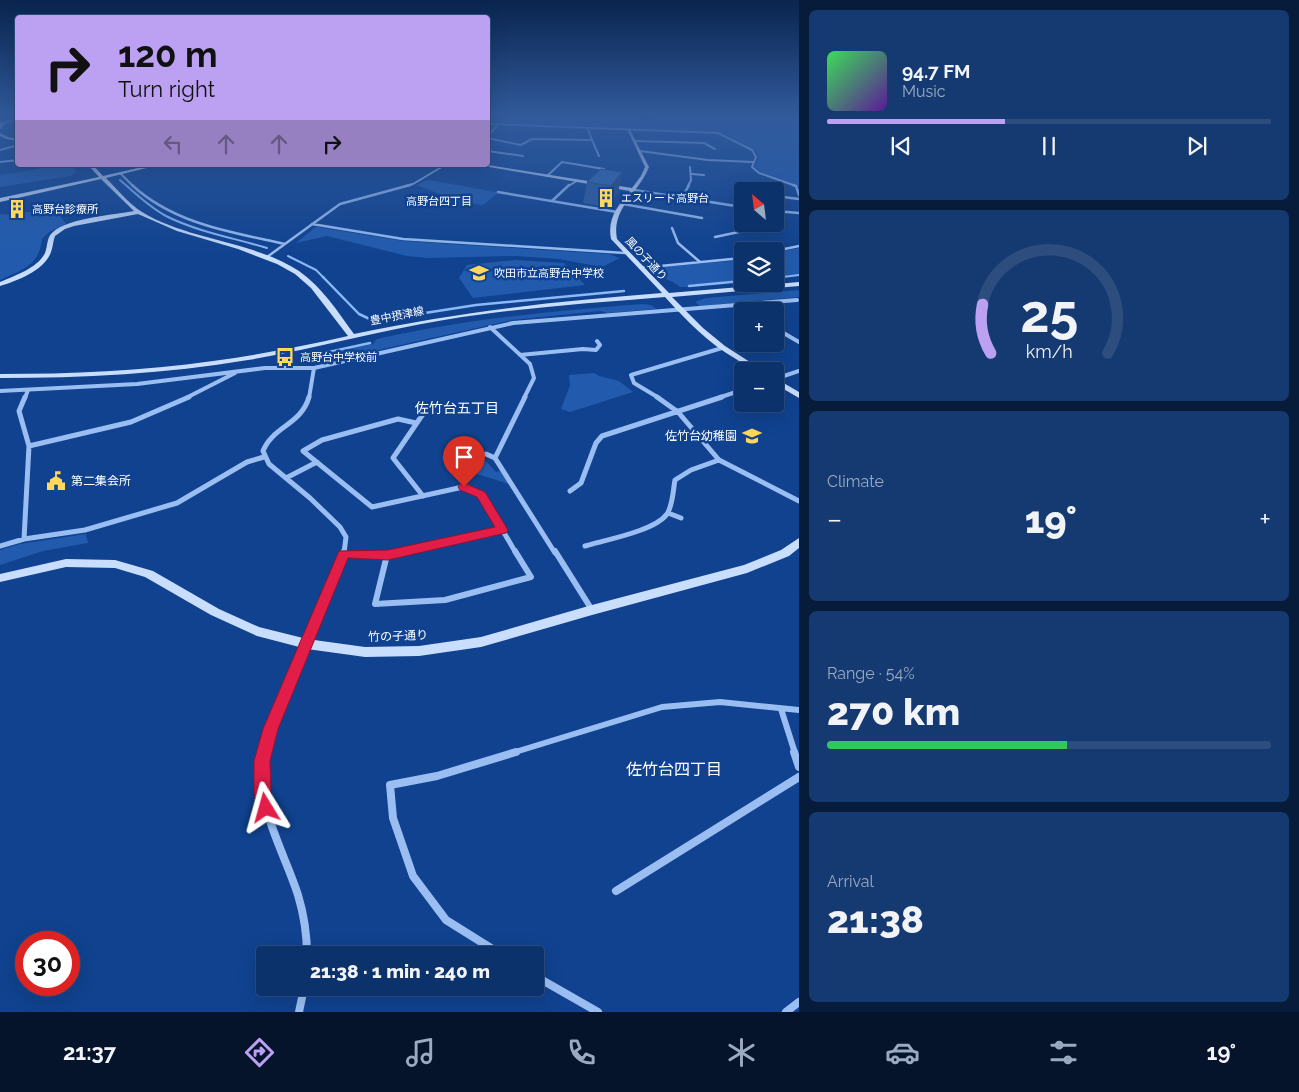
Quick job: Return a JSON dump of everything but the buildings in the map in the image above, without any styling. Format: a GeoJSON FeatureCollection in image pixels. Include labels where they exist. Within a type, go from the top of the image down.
{"type":"FeatureCollection","features":[{"type":"Feature","properties":{"kind":"street","name":"風の子通り"},"geometry":{"type":"LineString","coordinates":[[644,161],[647,167],[645,175],[617,212],[610,229],[614,239],[625,253],[666,296]]}},
{"type":"Feature","properties":{"kind":"street"},"geometry":{"type":"LineString","coordinates":[[736,161],[753,162],[752,167],[759,173],[796,186],[799,197],[784,196]]}},
{"type":"Feature","properties":{"kind":"street"},"geometry":{"type":"LineString","coordinates":[[547,176],[562,162],[604,169]]}},
{"type":"Feature","properties":{"kind":"street"},"geometry":{"type":"LineString","coordinates":[[92,167],[138,212],[177,228],[267,257],[297,273],[321,294],[352,336]]}},
{"type":"Feature","properties":{"kind":"street"},"geometry":{"type":"LineString","coordinates":[[0,200],[147,167]]}},
{"type":"Feature","properties":{"kind":"street"},"geometry":{"type":"LineString","coordinates":[[267,257],[340,204],[413,184],[442,167]]}},
{"type":"Feature","properties":{"kind":"street"},"geometry":{"type":"LineString","coordinates":[[490,167],[734,206]]}},
{"type":"Feature","properties":{"kind":"street"},"geometry":{"type":"LineString","coordinates":[[682,198],[691,180],[690,167]]}},
{"type":"Feature","properties":{"kind":"street"},"geometry":{"type":"LineString","coordinates":[[120,173],[151,200],[172,213],[230,232],[285,244]]}},
{"type":"Feature","properties":{"kind":"street"},"geometry":{"type":"LineString","coordinates":[[692,174],[704,176]]}},
{"type":"Feature","properties":{"kind":"street"},"geometry":{"type":"LineString","coordinates":[[552,201],[571,183],[577,181]]}},
{"type":"Feature","properties":{"kind":"street"},"geometry":{"type":"LineString","coordinates":[[498,192],[617,212]]}},
{"type":"Feature","properties":{"kind":"street"},"geometry":{"type":"LineString","coordinates":[[623,204],[702,218]]}},
{"type":"Feature","properties":{"kind":"street"},"geometry":{"type":"LineString","coordinates":[[0,284],[13,279],[43,260],[48,254],[51,237],[55,232],[73,225],[138,212]]}},
{"type":"Feature","properties":{"kind":"street"},"geometry":{"type":"LineString","coordinates":[[784,212],[799,213]]}},
{"type":"Feature","properties":{"kind":"street"},"geometry":{"type":"LineString","coordinates":[[312,224],[403,239],[625,253]]}},
{"type":"Feature","properties":{"kind":"street"},"geometry":{"type":"LineString","coordinates":[[672,228],[672,235],[677,243],[700,262]]}},
{"type":"Feature","properties":{"kind":"street"},"geometry":{"type":"LineString","coordinates":[[715,237],[739,232]]}},
{"type":"Feature","properties":{"kind":"street"},"geometry":{"type":"LineString","coordinates":[[784,249],[799,246]]}},
{"type":"Feature","properties":{"kind":"street"},"geometry":{"type":"LineString","coordinates":[[640,268],[734,259]]}},
{"type":"Feature","properties":{"kind":"street","name":"豊中摂津線"},"geometry":{"type":"LineString","coordinates":[[0,376],[83,374],[172,367],[248,358],[422,322],[515,308],[799,284]]}},
{"type":"Feature","properties":{"kind":"street"},"geometry":{"type":"LineString","coordinates":[[666,296],[700,330],[722,348],[745,362]]}},
{"type":"Feature","properties":{"kind":"street"},"geometry":{"type":"LineString","coordinates":[[784,302],[798,301]]}},
{"type":"Feature","properties":{"kind":"street"},"geometry":{"type":"LineString","coordinates":[[0,391],[137,384],[265,368],[314,368],[513,323],[734,306]]}},
{"type":"Feature","properties":{"kind":"street"},"geometry":{"type":"LineString","coordinates":[[490,327],[530,364],[534,378],[495,458]]}},
{"type":"Feature","properties":{"kind":"street"},"geometry":{"type":"LineString","coordinates":[[784,333],[799,342]]}},
{"type":"Feature","properties":{"kind":"street"},"geometry":{"type":"LineString","coordinates":[[520,355],[596,350],[600,346],[597,341]]}},
{"type":"Feature","properties":{"kind":"street"},"geometry":{"type":"LineString","coordinates":[[722,348],[631,376],[634,383],[650,391],[678,412],[719,460],[799,501]]}},
{"type":"Feature","properties":{"kind":"street"},"geometry":{"type":"LineString","coordinates":[[308,946],[302,905],[273,835],[263,794],[262,761],[270,729],[344,554],[345,535],[334,519],[264,457],[263,451],[265,443],[273,435],[302,413],[307,404],[314,368]]}},
{"type":"Feature","properties":{"kind":"street"},"geometry":{"type":"LineString","coordinates":[[784,376],[799,370]]}},
{"type":"Feature","properties":{"kind":"street"},"geometry":{"type":"LineString","coordinates":[[29,446],[131,422],[195,394],[239,371]]}},
{"type":"Feature","properties":{"kind":"street"},"geometry":{"type":"LineString","coordinates":[[784,386],[799,396]]}},
{"type":"Feature","properties":{"kind":"street"},"geometry":{"type":"LineString","coordinates":[[24,539],[29,446],[18,411],[28,390]]}},
{"type":"Feature","properties":{"kind":"street"},"geometry":{"type":"LineString","coordinates":[[570,491],[581,483],[596,443],[602,436],[734,393]]}},
{"type":"Feature","properties":{"kind":"street"},"geometry":{"type":"LineString","coordinates":[[423,496],[393,458],[425,411]]}},
{"type":"Feature","properties":{"kind":"street"},"geometry":{"type":"LineString","coordinates":[[388,555],[375,604],[445,600],[531,577],[482,494],[464,487],[372,507],[303,452],[322,440],[398,419],[416,423]]}},
{"type":"Feature","properties":{"kind":"street"},"geometry":{"type":"LineString","coordinates":[[486,454],[495,458],[592,610]]}},
{"type":"Feature","properties":{"kind":"street"},"geometry":{"type":"LineString","coordinates":[[0,546],[24,539],[85,530],[177,503],[247,462],[264,457]]}},
{"type":"Feature","properties":{"kind":"street"},"geometry":{"type":"LineString","coordinates":[[585,546],[644,528],[662,520],[668,513],[675,480],[691,470],[719,460]]}},
{"type":"Feature","properties":{"kind":"street"},"geometry":{"type":"LineString","coordinates":[[286,478],[317,462]]}},
{"type":"Feature","properties":{"kind":"street"},"geometry":{"type":"LineString","coordinates":[[668,513],[681,518]]}},
{"type":"Feature","properties":{"kind":"street"},"geometry":{"type":"LineString","coordinates":[[344,554],[388,555],[502,530]]}},
{"type":"Feature","properties":{"kind":"street","name":"竹の子通り"},"geometry":{"type":"LineString","coordinates":[[0,578],[66,564],[115,564],[149,574],[215,612],[257,631],[307,644],[365,652],[419,651],[481,642],[592,610],[747,570],[784,553],[799,542]]}},
{"type":"Feature","properties":{"kind":"street"},"geometry":{"type":"LineString","coordinates":[[488,946],[446,920],[413,876],[393,818],[390,784],[437,776],[662,707],[720,702],[799,710]]}},
{"type":"Feature","properties":{"kind":"street"},"geometry":{"type":"LineString","coordinates":[[782,709],[799,767]]}},
{"type":"Feature","properties":{"kind":"street"},"geometry":{"type":"LineString","coordinates":[[616,891],[799,777]]}},
{"type":"Feature","properties":{"kind":"street"},"geometry":{"type":"LineString","coordinates":[[544,982],[575,1001],[598,1012]]}},
{"type":"Feature","properties":{"kind":"street"},"geometry":{"type":"LineString","coordinates":[[299,1012],[302,996]]}},
{"type":"Feature","properties":{"kind":"street"},"geometry":{"type":"LineString","coordinates":[[786,1012],[799,1002]]}},
{"type":"Feature","properties":{"kind":"shaded area"},"geometry":{"type":"Polygon","coordinates":[[[757,161],[799,161],[799,186],[762,173],[755,167],[757,161]]]}},
{"type":"Feature","properties":{"kind":"shaded area"},"geometry":{"type":"Polygon","coordinates":[[[49,167],[73,167],[77,172],[70,176],[0,187],[0,175],[49,167]]]}},
{"type":"Feature","properties":{"kind":"shaded area"},"geometry":{"type":"Polygon","coordinates":[[[429,180],[498,193],[483,205],[459,201],[416,185],[429,180]]]}},
{"type":"Feature","properties":{"kind":"shaded area"},"geometry":{"type":"Polygon","coordinates":[[[54,208],[66,224],[49,232],[42,239],[37,255],[28,266],[0,280],[0,214],[11,215],[54,208]]]}},
{"type":"Feature","properties":{"kind":"shaded area"},"geometry":{"type":"Polygon","coordinates":[[[316,227],[403,241],[609,254],[620,258],[602,267],[559,259],[515,256],[428,258],[407,256],[327,236],[296,243],[316,227]]]}},
{"type":"Feature","properties":{"kind":"shaded area"},"geometry":{"type":"Polygon","coordinates":[[[799,248],[799,275],[784,276],[784,251],[799,248]]]}},
{"type":"Feature","properties":{"kind":"shaded area"},"geometry":{"type":"Polygon","coordinates":[[[516,260],[564,263],[585,285],[473,298],[459,278],[467,265],[516,260]]]}},
{"type":"Feature","properties":{"kind":"shaded area"},"geometry":{"type":"Polygon","coordinates":[[[734,261],[734,281],[680,287],[669,280],[657,276],[654,270],[660,267],[734,261]]]}},
{"type":"Feature","properties":{"kind":"shaded area"},"geometry":{"type":"Polygon","coordinates":[[[799,290],[799,297],[700,306],[695,302],[706,298],[799,290]]]}},
{"type":"Feature","properties":{"kind":"shaded area"},"geometry":{"type":"Polygon","coordinates":[[[642,304],[651,305],[656,309],[608,313],[600,311],[512,320],[320,363],[309,364],[305,359],[373,344],[377,339],[444,326],[542,313],[642,304]]]}},
{"type":"Feature","properties":{"kind":"shaded area"},"geometry":{"type":"Polygon","coordinates":[[[595,373],[599,376],[619,381],[633,392],[570,412],[561,409],[570,385],[569,375],[595,373]]]}},
{"type":"Feature","properties":{"kind":"shaded area"},"geometry":{"type":"Polygon","coordinates":[[[449,446],[477,454],[475,458],[487,462],[496,472],[500,471],[509,484],[445,464],[442,458],[449,446]]]}},
{"type":"Feature","properties":{"kind":"shaded area"},"geometry":{"type":"Polygon","coordinates":[[[86,534],[88,543],[43,551],[0,565],[0,550],[20,544],[86,534]]]}},
{"type":"Feature","properties":{"kind":"waterway"},"geometry":{"type":"LineString","coordinates":[[120,180],[148,204],[178,222],[203,231],[267,248]]}},
{"type":"Feature","properties":{"kind":"waterway"},"geometry":{"type":"LineString","coordinates":[[288,256],[316,270],[323,277]]}},
{"type":"Feature","properties":{"kind":"waterway"},"geometry":{"type":"LineString","coordinates":[[784,277],[799,275]]}},
{"type":"Feature","properties":{"kind":"waterway"},"geometry":{"type":"LineString","coordinates":[[323,277],[359,314],[374,321],[476,305],[624,291]]}},
{"type":"Feature","properties":{"kind":"waterway"},"geometry":{"type":"LineString","coordinates":[[689,286],[734,282]]}},
{"type":"Feature","properties":{"kind":"waterway"},"geometry":{"type":"LineString","coordinates":[[306,357],[370,343]]}},
{"type":"Feature","properties":{"kind":"place","name":"エスリード高野台"},"geometry":{"type":"Point","coordinates":[606,198]}},
{"type":"Feature","properties":{"kind":"place","name":"高野台診療所"},"geometry":{"type":"Point","coordinates":[17,209]}},
{"type":"Feature","properties":{"kind":"place","name":"吹田市立高野台中学校"},"geometry":{"type":"Point","coordinates":[479,273]}},
{"type":"Feature","properties":{"kind":"place","name":"高野台中学校前"},"geometry":{"type":"Point","coordinates":[285,357]}},
{"type":"Feature","properties":{"kind":"place","name":"佐竹台幼稚園"},"geometry":{"type":"Point","coordinates":[752,436]}},
{"type":"Feature","properties":{"kind":"place","name":"第二集会所"},"geometry":{"type":"Point","coordinates":[56,481]}},
{"type":"Feature","properties":{"kind":"district","name":"高野台四丁目"},"geometry":{"type":"Point","coordinates":[439,201]}},
{"type":"Feature","properties":{"kind":"district","name":"佐竹台五丁目"},"geometry":{"type":"Point","coordinates":[457,408]}},
{"type":"Feature","properties":{"kind":"district","name":"佐竹台四丁目"},"geometry":{"type":"Point","coordinates":[674,769]}},
{"type":"Feature","properties":{"kind":"route"},"geometry":{"type":"LineString","coordinates":[[266,808],[263,794],[262,761],[270,729],[344,554],[388,555],[502,530],[482,494],[464,487]]}}]}
